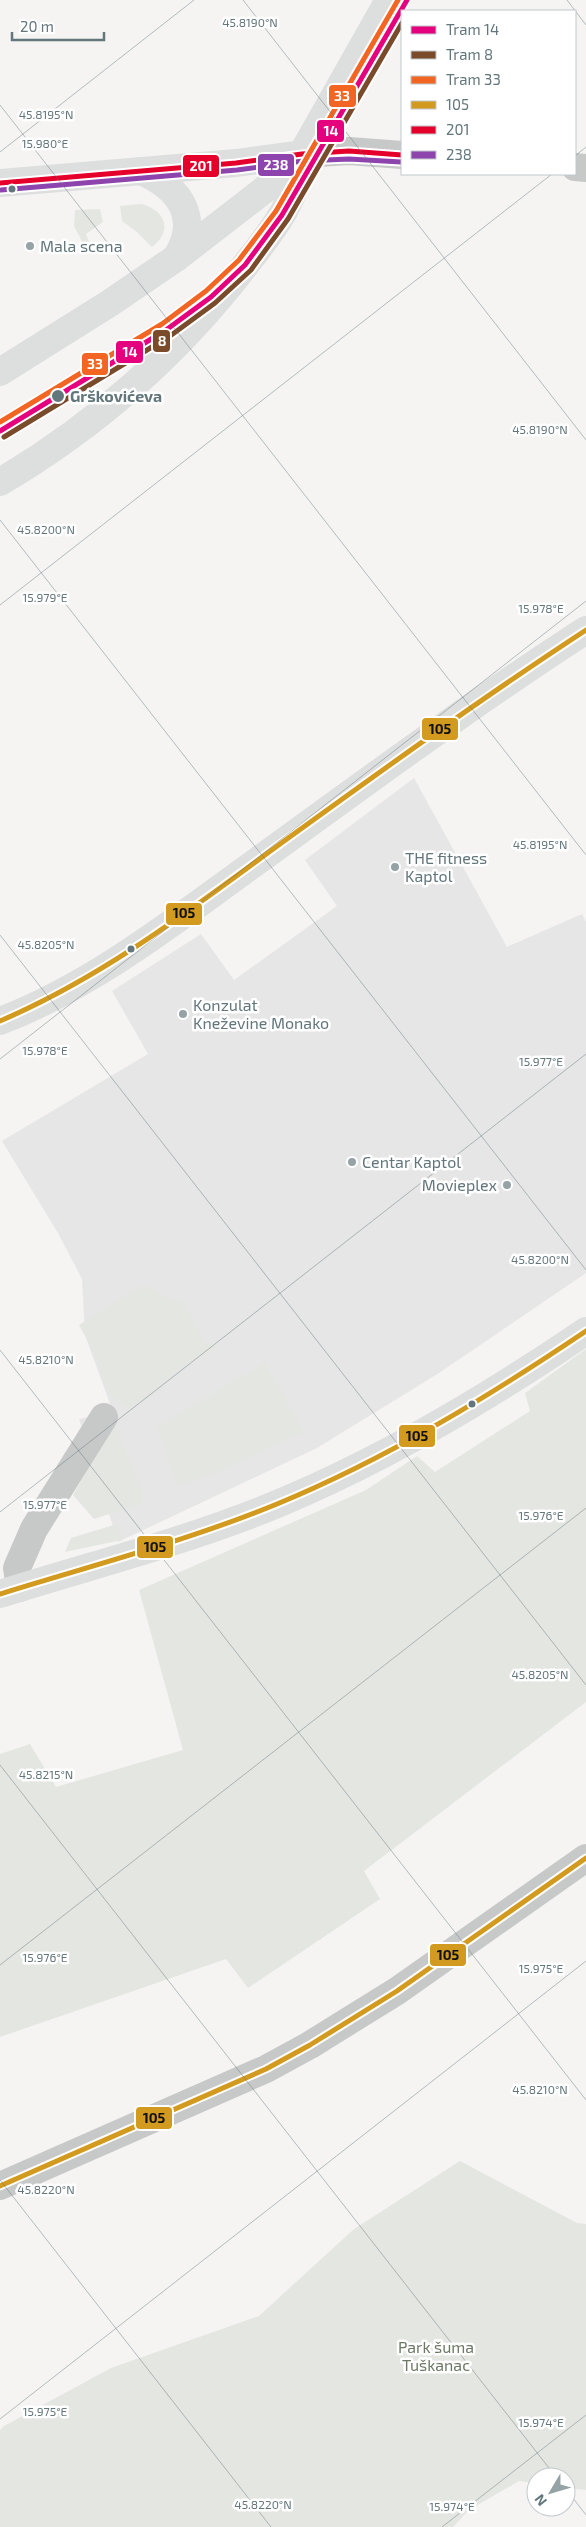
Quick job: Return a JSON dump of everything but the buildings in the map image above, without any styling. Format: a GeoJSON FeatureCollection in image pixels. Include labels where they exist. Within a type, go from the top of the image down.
{"type":"FeatureCollection","features":[{"type":"Feature","properties":{"kind":"street"},"geometry":{"type":"LineString","coordinates":[[0,372],[110,303],[176,258],[264,190],[302,154],[390,0]]}},
{"type":"Feature","properties":{"kind":"street"},"geometry":{"type":"LineString","coordinates":[[0,183],[141,172],[302,154],[349,151],[401,155]]}},
{"type":"Feature","properties":{"kind":"street"},"geometry":{"type":"LineString","coordinates":[[0,482],[54,449],[124,394],[171,352],[203,317],[256,252],[282,215],[297,187],[302,154]]}},
{"type":"Feature","properties":{"kind":"street"},"geometry":{"type":"LineString","coordinates":[[141,172],[164,183],[178,197],[184,207],[188,231],[184,244],[176,258]]}},
{"type":"Feature","properties":{"kind":"street"},"geometry":{"type":"LineString","coordinates":[[0,1021],[46,1002],[152,936],[506,684],[586,630]]}},
{"type":"Feature","properties":{"kind":"street"},"geometry":{"type":"LineString","coordinates":[[10,1591],[176,1540],[276,1505],[347,1472],[441,1422],[586,1331]]}},
{"type":"Feature","properties":{"kind":"street"},"geometry":{"type":"LineString","coordinates":[[10,1591],[17,1568],[34,1530],[104,1417]]}},
{"type":"Feature","properties":{"kind":"street"},"geometry":{"type":"LineString","coordinates":[[0,2186],[266,2069],[310,2045],[397,1991],[586,1858]]}},
{"type":"Feature","properties":{"kind":"shaded area","name":"Centar Kaptol"},"geometry":{"type":"Polygon","coordinates":[[[414,778],[507,947],[582,914],[586,922],[586,1273],[439,1373],[317,1448],[118,1542],[79,1419],[113,1412],[85,1335],[82,1279],[58,1233],[2,1141],[148,1054],[112,991],[201,934],[234,980],[337,906],[305,860],[414,778]]]}},
{"type":"Feature","properties":{"kind":"green space"},"geometry":{"type":"Polygon","coordinates":[[[142,204],[157,211],[164,222],[163,235],[152,247],[137,232],[122,221],[120,206],[142,204]]]}},
{"type":"Feature","properties":{"kind":"green space"},"geometry":{"type":"Polygon","coordinates":[[[100,209],[103,222],[86,234],[92,250],[87,251],[74,226],[75,210],[100,209]]]}},
{"type":"Feature","properties":{"kind":"green space"},"geometry":{"type":"Polygon","coordinates":[[[144,1285],[163,1296],[184,1303],[204,1343],[220,1347],[184,1364],[162,1381],[162,1389],[129,1407],[110,1395],[93,1350],[79,1325],[144,1285]]]}},
{"type":"Feature","properties":{"kind":"green space"},"geometry":{"type":"Polygon","coordinates":[[[586,1349],[586,1702],[364,1871],[380,1899],[248,1988],[226,1959],[0,2037],[0,1754],[30,1744],[56,1787],[183,1750],[139,1590],[366,1490],[417,1456],[435,1472],[530,1411],[525,1393],[586,1349]]]}},
{"type":"Feature","properties":{"kind":"green space"},"geometry":{"type":"Polygon","coordinates":[[[265,1363],[304,1432],[207,1476],[178,1487],[157,1427],[265,1363]]]}},
{"type":"Feature","properties":{"kind":"green space"},"geometry":{"type":"Polygon","coordinates":[[[114,1423],[143,1493],[143,1503],[94,1519],[73,1495],[114,1423]]]}},
{"type":"Feature","properties":{"kind":"green space"},"geometry":{"type":"Polygon","coordinates":[[[117,1524],[122,1540],[65,1552],[71,1538],[117,1524]]]}},
{"type":"Feature","properties":{"kind":"green space","name":"Park šuma Tuškanac"},"geometry":{"type":"Polygon","coordinates":[[[460,2161],[577,2223],[586,2224],[586,2490],[576,2489],[576,2467],[526,2467],[526,2482],[519,2481],[469,2510],[453,2527],[0,2527],[0,2430],[4,2426],[111,2368],[259,2316],[354,2229],[460,2161]]]}},
{"type":"Feature","properties":{"kind":"tram line","name":"33"},"geometry":{"type":"LineString","coordinates":[[0,422],[162,324],[206,291],[239,260],[276,211],[398,0]]}},
{"type":"Feature","properties":{"kind":"tram line","name":"14"},"geometry":{"type":"LineString","coordinates":[[401,10],[407,0]]}},
{"type":"Feature","properties":{"kind":"tram line","name":"14"},"geometry":{"type":"LineString","coordinates":[[0,431],[166,330],[211,297],[245,265],[282,215],[401,10]]}},
{"type":"Feature","properties":{"kind":"tram line","name":"8"},"geometry":{"type":"LineString","coordinates":[[4,437],[170,336],[215,303],[251,270],[288,219],[401,25]]}},
{"type":"Feature","properties":{"kind":"transit line","name":"201"},"geometry":{"type":"LineString","coordinates":[[0,183],[236,163],[302,154],[349,151],[401,155]]}},
{"type":"Feature","properties":{"kind":"transit line","name":"238"},"geometry":{"type":"LineString","coordinates":[[1,190],[237,170],[303,161],[349,159],[401,162]]}},
{"type":"Feature","properties":{"kind":"transit line","name":"105"},"geometry":{"type":"LineString","coordinates":[[0,1021],[75,984],[145,941],[432,735],[586,630]]}},
{"type":"Feature","properties":{"kind":"transit line","name":"105"},"geometry":{"type":"LineString","coordinates":[[0,1594],[209,1530],[318,1486],[397,1447],[436,1425],[512,1380],[586,1331]]}},
{"type":"Feature","properties":{"kind":"transit line","name":"105"},"geometry":{"type":"LineString","coordinates":[[0,2186],[266,2069],[310,2045],[397,1991],[586,1858]]}},
{"type":"Feature","properties":{"kind":"place","name":"Mala scena"},"geometry":{"type":"Point","coordinates":[30,246]}},
{"type":"Feature","properties":{"kind":"place","name":"Grškovićeva"},"geometry":{"type":"Point","coordinates":[58,396]}},
{"type":"Feature","properties":{"kind":"place","name":"THE fitness Kaptol"},"geometry":{"type":"Point","coordinates":[395,867]}},
{"type":"Feature","properties":{"kind":"place","name":"Konzulat Kneževine Monako"},"geometry":{"type":"Point","coordinates":[183,1014]}},
{"type":"Feature","properties":{"kind":"place","name":"Centar Kaptol"},"geometry":{"type":"Point","coordinates":[352,1162]}},
{"type":"Feature","properties":{"kind":"place","name":"Movieplex"},"geometry":{"type":"Point","coordinates":[507,1185]}}]}
